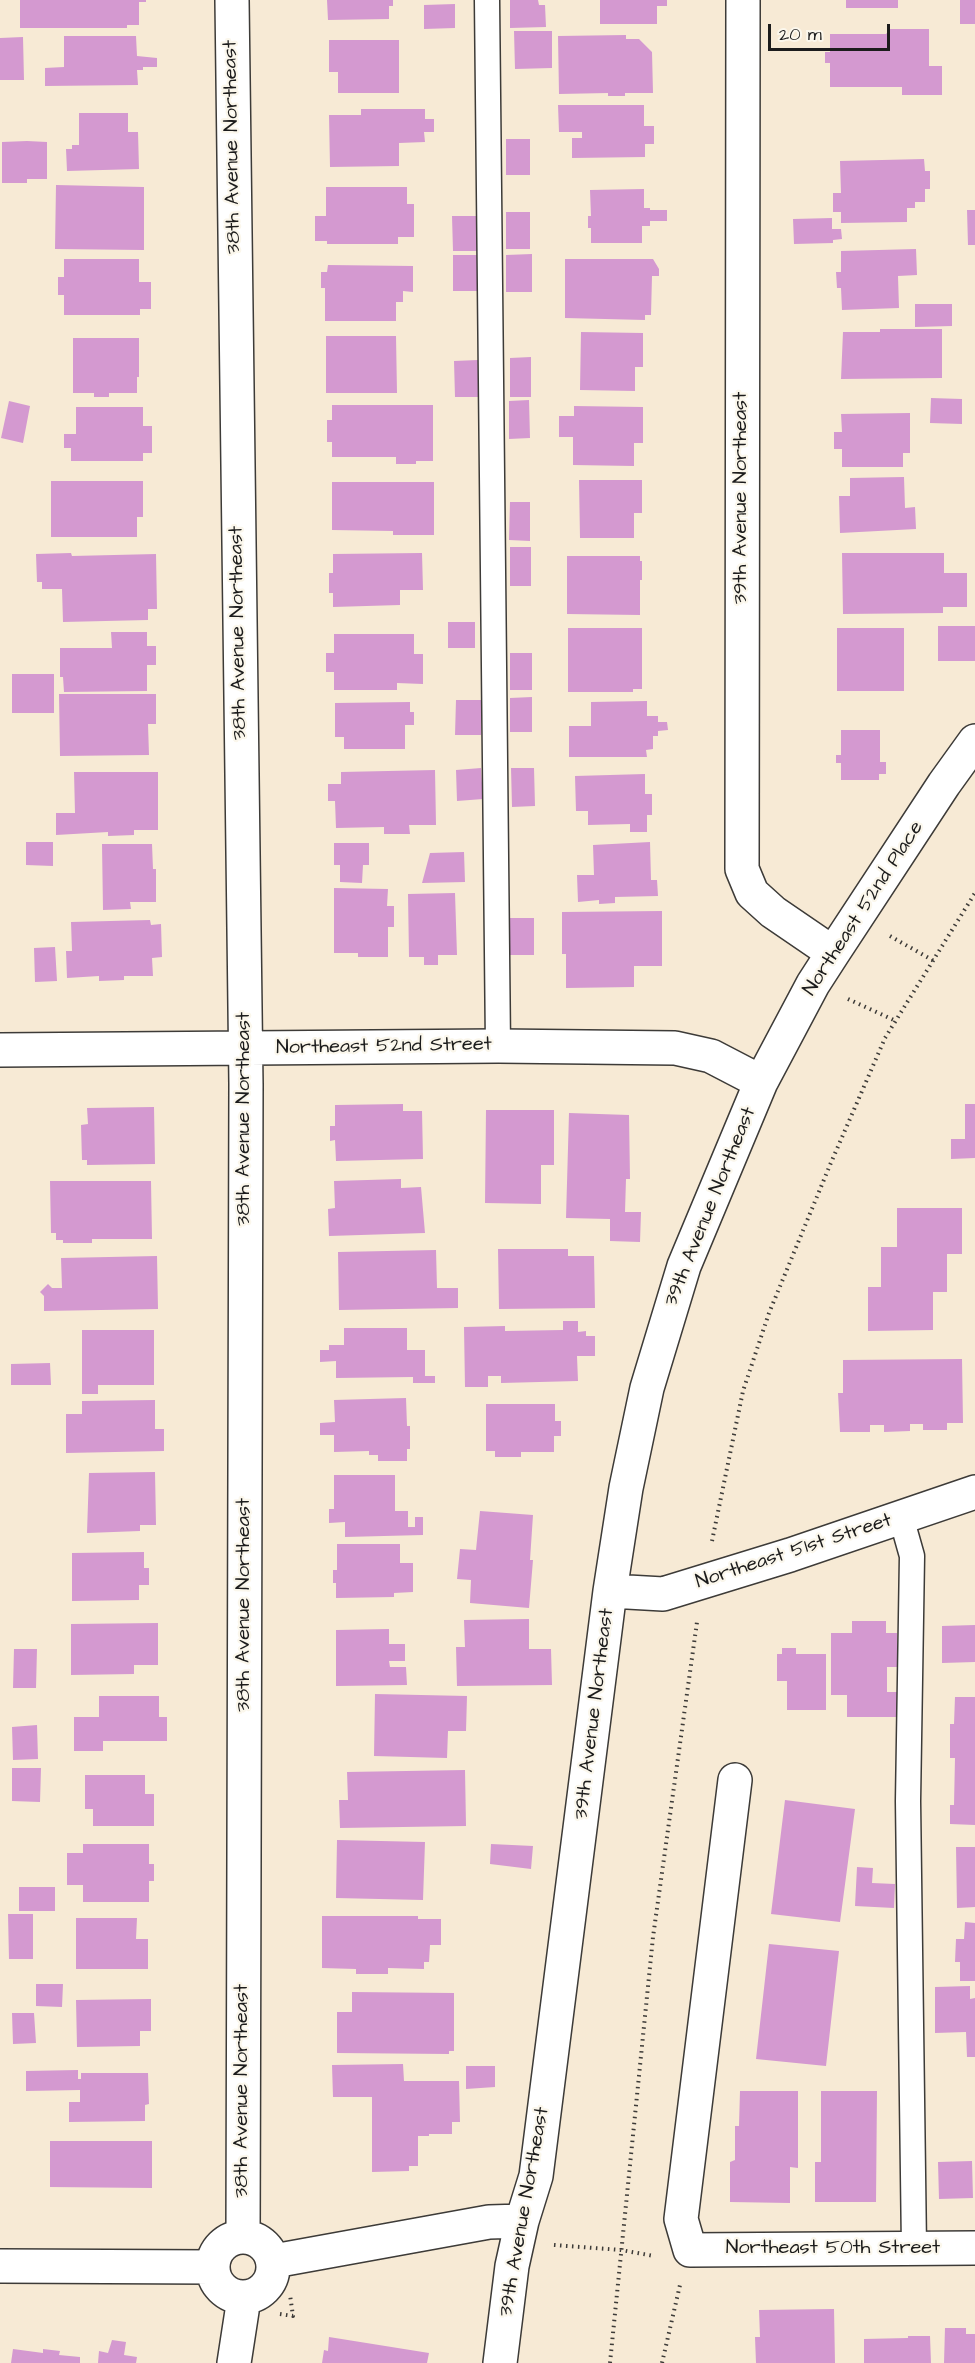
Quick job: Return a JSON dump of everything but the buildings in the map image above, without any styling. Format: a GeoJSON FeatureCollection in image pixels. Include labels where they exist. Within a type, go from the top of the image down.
{"type":"FeatureCollection","features":[{"type":"Feature","properties":{"kind":"street","name":"38th Avenue Northeast"},"geometry":{"type":"LineString","coordinates":[[231,0],[245,1049],[243,2237]]}},
{"type":"Feature","properties":{"kind":"street","name":"39th Avenue Northeast"},"geometry":{"type":"LineString","coordinates":[[743,0],[742,869],[752,893],[773,912],[833,953]]}},
{"type":"Feature","properties":{"kind":"street","name":"Northeast 52nd Place"},"geometry":{"type":"LineString","coordinates":[[761,1082],[813,984],[944,784],[975,741]]}},
{"type":"Feature","properties":{"kind":"street","name":"Northeast 52nd Street"},"geometry":{"type":"LineString","coordinates":[[0,1050],[498,1046],[675,1048],[711,1056],[761,1082]]}},
{"type":"Feature","properties":{"kind":"street","name":"39th Avenue Northeast"},"geometry":{"type":"LineString","coordinates":[[500,2363],[512,2266],[522,2221],[536,2176],[610,1591],[626,1488],[647,1388],[684,1266],[761,1082]]}},
{"type":"Feature","properties":{"kind":"street","name":"Northeast 51st Street"},"geometry":{"type":"LineString","coordinates":[[610,1591],[663,1594],[790,1555],[975,1492]]}},
{"type":"Feature","properties":{"kind":"street"},"geometry":{"type":"LineString","coordinates":[[690,2250],[681,2219],[735,1780]]}},
{"type":"Feature","properties":{"kind":"street"},"geometry":{"type":"LineString","coordinates":[[281,2273],[264,2245],[256,2240],[243,2237],[228,2241],[220,2248],[215,2256],[213,2267],[214,2277],[219,2287],[227,2293],[244,2298],[258,2295],[266,2288],[274,2270],[281,2273],[489,2222],[522,2221]]}},
{"type":"Feature","properties":{"kind":"street","name":"Northeast 50th Street"},"geometry":{"type":"LineString","coordinates":[[690,2250],[975,2248]]}},
{"type":"Feature","properties":{"kind":"street"},"geometry":{"type":"LineString","coordinates":[[0,2266],[213,2267]]}},
{"type":"Feature","properties":{"kind":"street"},"geometry":{"type":"LineString","coordinates":[[234,2363],[244,2298]]}},
{"type":"Feature","properties":{"kind":"lane"},"geometry":{"type":"LineString","coordinates":[[487,0],[498,1046]]}},
{"type":"Feature","properties":{"kind":"lane"},"geometry":{"type":"LineString","coordinates":[[901,1517],[912,1556],[908,1801],[914,2248]]}},
{"type":"Feature","properties":{"kind":"path"},"geometry":{"type":"LineString","coordinates":[[714,1527],[743,1391],[769,1313],[885,1038],[975,893]]}},
{"type":"Feature","properties":{"kind":"path"},"geometry":{"type":"LineString","coordinates":[[889,935],[934,961]]}},
{"type":"Feature","properties":{"kind":"path"},"geometry":{"type":"LineString","coordinates":[[841,996],[896,1021]]}},
{"type":"Feature","properties":{"kind":"path"},"geometry":{"type":"LineString","coordinates":[[610,2363],[653,1937],[696,1632]]}},
{"type":"Feature","properties":{"kind":"path"},"geometry":{"type":"LineString","coordinates":[[550,2244],[637,2253]]}},
{"type":"Feature","properties":{"kind":"path"},"geometry":{"type":"LineString","coordinates":[[662,2363],[690,2250]]}},
{"type":"Feature","properties":{"kind":"path"},"geometry":{"type":"LineString","coordinates":[[275,2313],[293,2316],[281,2273]]}}]}
